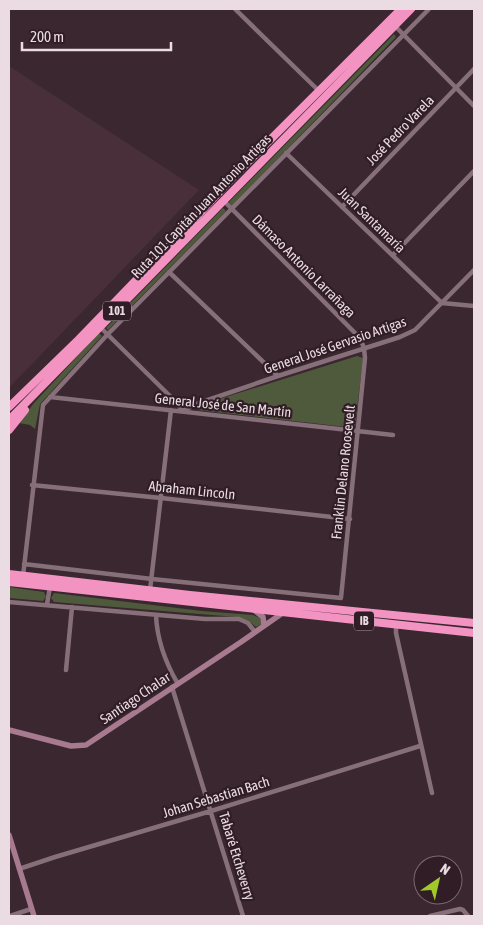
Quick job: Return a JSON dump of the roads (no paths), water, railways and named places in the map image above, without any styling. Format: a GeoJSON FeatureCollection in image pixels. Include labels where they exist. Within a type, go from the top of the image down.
{"type":"FeatureCollection","features":[{"type":"Feature","properties":{"kind":"highway","name":"Ruta 101 Capitán Juan Antonio Artigas"},"geometry":{"type":"LineString","coordinates":[[9,407],[79,339],[234,176],[401,9]]}},
{"type":"Feature","properties":{"kind":"highway","name":"Ruta 101 Capitán Juan Antonio Artigas"},"geometry":{"type":"LineString","coordinates":[[9,420],[411,9]]}},
{"type":"Feature","properties":{"kind":"highway"},"geometry":{"type":"LineString","coordinates":[[9,430],[80,348]]}},
{"type":"Feature","properties":{"kind":"highway"},"geometry":{"type":"LineString","coordinates":[[9,570],[21,576]]}},
{"type":"Feature","properties":{"kind":"highway","name":"IB"},"geometry":{"type":"LineString","coordinates":[[9,574],[474,623]]}},
{"type":"Feature","properties":{"kind":"highway","name":"IB"},"geometry":{"type":"LineString","coordinates":[[9,582],[474,633]]}},
{"type":"Feature","properties":{"kind":"street"},"geometry":{"type":"LineString","coordinates":[[235,9],[319,91]]}},
{"type":"Feature","properties":{"kind":"street"},"geometry":{"type":"LineString","coordinates":[[21,576],[43,405],[107,335],[429,9]]}},
{"type":"Feature","properties":{"kind":"street"},"geometry":{"type":"LineString","coordinates":[[395,26],[474,106]]}},
{"type":"Feature","properties":{"kind":"street","name":"José Pedro Varela"},"geometry":{"type":"LineString","coordinates":[[342,206],[474,69]]}},
{"type":"Feature","properties":{"kind":"street","name":"Juan Santamaría"},"geometry":{"type":"LineString","coordinates":[[286,153],[442,302]]}},
{"type":"Feature","properties":{"kind":"street"},"geometry":{"type":"LineString","coordinates":[[393,255],[474,171]]}},
{"type":"Feature","properties":{"kind":"street","name":"Dámaso Antonio Larrañaga"},"geometry":{"type":"LineString","coordinates":[[224,201],[360,338],[364,348]]}},
{"type":"Feature","properties":{"kind":"street","name":"General José Gervasio Artigas"},"geometry":{"type":"LineString","coordinates":[[183,411],[196,404],[400,337],[415,330],[474,270]]}},
{"type":"Feature","properties":{"kind":"street"},"geometry":{"type":"LineString","coordinates":[[169,272],[278,376]]}},
{"type":"Feature","properties":{"kind":"street"},"geometry":{"type":"LineString","coordinates":[[442,302],[474,306]]}},
{"type":"Feature","properties":{"kind":"street"},"geometry":{"type":"LineString","coordinates":[[100,328],[183,411]]}},
{"type":"Feature","properties":{"kind":"street","name":"Franklin Delano Roosevelt"},"geometry":{"type":"LineString","coordinates":[[152,579],[341,598],[359,431],[365,358],[364,348]]}},
{"type":"Feature","properties":{"kind":"street","name":"General José de San Martín"},"geometry":{"type":"LineString","coordinates":[[50,397],[393,435]]}},
{"type":"Feature","properties":{"kind":"street"},"geometry":{"type":"LineString","coordinates":[[150,590],[171,410]]}},
{"type":"Feature","properties":{"kind":"street","name":"Abraham Lincoln"},"geometry":{"type":"LineString","coordinates":[[32,485],[350,519]]}},
{"type":"Feature","properties":{"kind":"street"},"geometry":{"type":"LineString","coordinates":[[24,564],[152,579]]}},
{"type":"Feature","properties":{"kind":"street"},"geometry":{"type":"LineString","coordinates":[[47,604],[50,587]]}},
{"type":"Feature","properties":{"kind":"street"},"geometry":{"type":"LineString","coordinates":[[9,602],[156,615],[239,619],[248,623],[255,632]]}},
{"type":"Feature","properties":{"kind":"street","name":"Santiago Chalar"},"geometry":{"type":"LineString","coordinates":[[9,730],[71,746],[82,746],[91,742],[264,626],[293,604]]}},
{"type":"Feature","properties":{"kind":"street"},"geometry":{"type":"LineString","coordinates":[[66,670],[72,607]]}},
{"type":"Feature","properties":{"kind":"street"},"geometry":{"type":"LineString","coordinates":[[254,610],[263,617],[264,626]]}},
{"type":"Feature","properties":{"kind":"street","name":"Tabaré Etcheverry"},"geometry":{"type":"LineString","coordinates":[[156,615],[160,646],[175,685],[243,916]]}},
{"type":"Feature","properties":{"kind":"street"},"geometry":{"type":"LineString","coordinates":[[396,625],[396,633],[420,746],[432,793]]}},
{"type":"Feature","properties":{"kind":"street","name":"Johan Sebastian Bach"},"geometry":{"type":"LineString","coordinates":[[19,869],[420,746]]}},
{"type":"Feature","properties":{"kind":"street"},"geometry":{"type":"LineString","coordinates":[[9,835],[34,916]]}},
{"type":"Feature","properties":{"kind":"street"},"geometry":{"type":"LineString","coordinates":[[430,916],[456,909],[463,910],[468,916]]}},
{"type":"Feature","properties":{"kind":"street"},"geometry":{"type":"LineString","coordinates":[[10,916],[32,910]]}}]}
